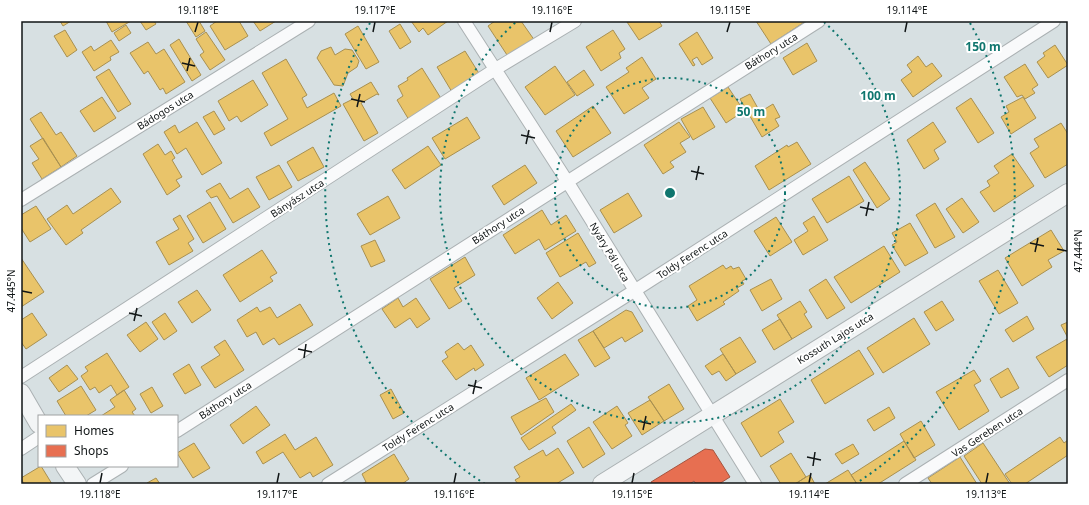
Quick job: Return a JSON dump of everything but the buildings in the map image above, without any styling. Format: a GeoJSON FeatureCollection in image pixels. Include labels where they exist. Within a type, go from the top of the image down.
{"type":"FeatureCollection","features":[{"type":"Feature","properties":{"kind":"street","name":"Bádogos utca"},"geometry":{"type":"LineString","coordinates":[[21,200],[309,21]]}},
{"type":"Feature","properties":{"kind":"street","name":"Nyáry Pál utca"},"geometry":{"type":"LineString","coordinates":[[464,21],[494,70],[567,181],[755,484]]}},
{"type":"Feature","properties":{"kind":"street","name":"Bányász utca"},"geometry":{"type":"LineString","coordinates":[[21,377],[494,70],[575,21]]}},
{"type":"Feature","properties":{"kind":"street","name":"Báthory utca"},"geometry":{"type":"LineString","coordinates":[[178,429],[819,21]]}},
{"type":"Feature","properties":{"kind":"street","name":"Toldy Ferenc utca"},"geometry":{"type":"LineString","coordinates":[[328,484],[634,291],[1054,21]]}},
{"type":"Feature","properties":{"kind":"street","name":"Kossuth Lajos utca"},"geometry":{"type":"LineString","coordinates":[[602,484],[1068,193]]}},
{"type":"Feature","properties":{"kind":"street","name":"Vas Gereben utca"},"geometry":{"type":"LineString","coordinates":[[905,484],[1068,380]]}},
{"type":"Feature","properties":{"kind":"street"},"geometry":{"type":"LineString","coordinates":[[21,393],[38,422]]}},
{"type":"Feature","properties":{"kind":"street"},"geometry":{"type":"LineString","coordinates":[[21,449],[38,438]]}},
{"type":"Feature","properties":{"kind":"street"},"geometry":{"type":"LineString","coordinates":[[67,467],[77,484]]}},
{"type":"Feature","properties":{"kind":"street"},"geometry":{"type":"LineString","coordinates":[[93,484],[120,467]]}}]}
